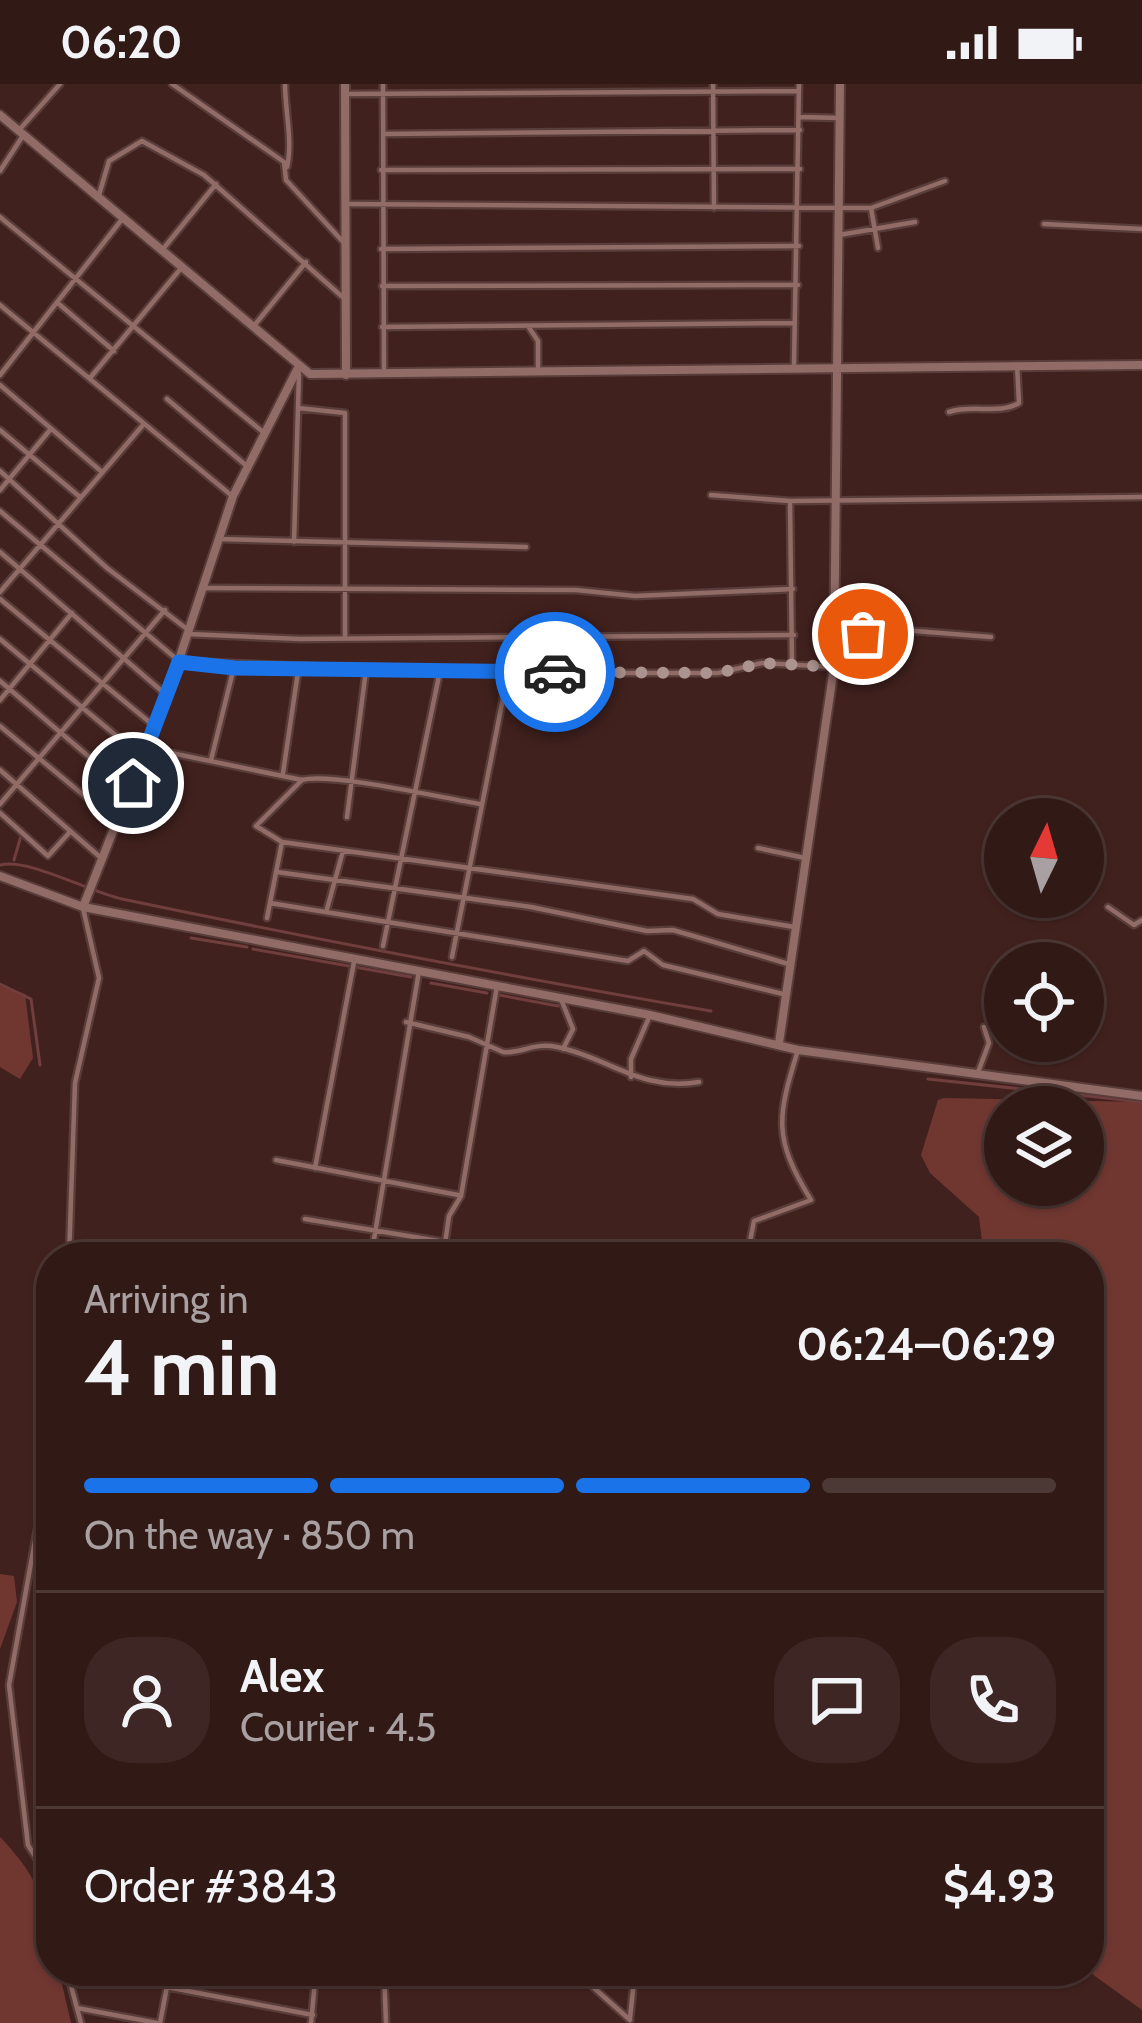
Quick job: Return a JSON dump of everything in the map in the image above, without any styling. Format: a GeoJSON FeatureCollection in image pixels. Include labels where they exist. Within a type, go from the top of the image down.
{"type":"FeatureCollection","features":[{"type":"Feature","properties":{"kind":"street"},"geometry":{"type":"LineString","coordinates":[[0,171],[22,132],[60,84]]}},
{"type":"Feature","properties":{"kind":"street"},"geometry":{"type":"LineString","coordinates":[[172,84],[284,162],[286,179],[346,245]]}},
{"type":"Feature","properties":{"kind":"street"},"geometry":{"type":"LineString","coordinates":[[285,84],[285,132],[291,149],[286,179]]}},
{"type":"Feature","properties":{"kind":"street"},"geometry":{"type":"LineString","coordinates":[[383,84],[379,207],[384,374]]}},
{"type":"Feature","properties":{"kind":"street"},"geometry":{"type":"LineString","coordinates":[[713,84],[714,208]]}},
{"type":"Feature","properties":{"kind":"street"},"geometry":{"type":"LineString","coordinates":[[779,1043],[836,640],[840,84]]}},
{"type":"Feature","properties":{"kind":"street"},"geometry":{"type":"LineString","coordinates":[[346,375],[345,89],[384,94],[713,93],[799,87],[794,368]]}},
{"type":"Feature","properties":{"kind":"street"},"geometry":{"type":"LineString","coordinates":[[0,115],[310,374],[1142,365]]}},
{"type":"Feature","properties":{"kind":"street"},"geometry":{"type":"LineString","coordinates":[[800,117],[840,118]]}},
{"type":"Feature","properties":{"kind":"street"},"geometry":{"type":"LineString","coordinates":[[384,134],[800,130]]}},
{"type":"Feature","properties":{"kind":"street"},"geometry":{"type":"LineString","coordinates":[[99,197],[110,161],[142,141],[215,184],[346,300]]}},
{"type":"Feature","properties":{"kind":"street"},"geometry":{"type":"LineString","coordinates":[[381,170],[800,169]]}},
{"type":"Feature","properties":{"kind":"street"},"geometry":{"type":"LineString","coordinates":[[345,204],[871,208],[945,181]]}},
{"type":"Feature","properties":{"kind":"street"},"geometry":{"type":"LineString","coordinates":[[164,249],[215,184]]}},
{"type":"Feature","properties":{"kind":"street"},"geometry":{"type":"LineString","coordinates":[[871,208],[878,248]]}},
{"type":"Feature","properties":{"kind":"street"},"geometry":{"type":"LineString","coordinates":[[0,217],[262,432]]}},
{"type":"Feature","properties":{"kind":"street"},"geometry":{"type":"LineString","coordinates":[[0,375],[123,218]]}},
{"type":"Feature","properties":{"kind":"street"},"geometry":{"type":"LineString","coordinates":[[838,235],[915,222]]}},
{"type":"Feature","properties":{"kind":"street"},"geometry":{"type":"LineString","coordinates":[[1044,224],[1142,229]]}},
{"type":"Feature","properties":{"kind":"street"},"geometry":{"type":"LineString","coordinates":[[381,249],[799,246]]}},
{"type":"Feature","properties":{"kind":"street"},"geometry":{"type":"LineString","coordinates":[[253,327],[306,262]]}},
{"type":"Feature","properties":{"kind":"street"},"geometry":{"type":"LineString","coordinates":[[90,378],[183,266]]}},
{"type":"Feature","properties":{"kind":"street"},"geometry":{"type":"LineString","coordinates":[[382,286],[798,285]]}},
{"type":"Feature","properties":{"kind":"street"},"geometry":{"type":"LineString","coordinates":[[0,304],[233,496]]}},
{"type":"Feature","properties":{"kind":"street"},"geometry":{"type":"LineString","coordinates":[[59,304],[114,351]]}},
{"type":"Feature","properties":{"kind":"street"},"geometry":{"type":"LineString","coordinates":[[382,327],[795,323]]}},
{"type":"Feature","properties":{"kind":"street"},"geometry":{"type":"LineString","coordinates":[[527,326],[538,341],[538,371]]}},
{"type":"Feature","properties":{"kind":"street"},"geometry":{"type":"LineString","coordinates":[[949,412],[1019,403],[1017,365]]}},
{"type":"Feature","properties":{"kind":"street"},"geometry":{"type":"LineString","coordinates":[[70,1242],[75,1083],[99,979],[83,907],[167,695],[233,496],[298,366]]}},
{"type":"Feature","properties":{"kind":"street"},"geometry":{"type":"LineString","coordinates":[[294,542],[298,366]]}},
{"type":"Feature","properties":{"kind":"street"},"geometry":{"type":"LineString","coordinates":[[0,385],[102,472]]}},
{"type":"Feature","properties":{"kind":"street"},"geometry":{"type":"LineString","coordinates":[[167,399],[248,467]]}},
{"type":"Feature","properties":{"kind":"street"},"geometry":{"type":"LineString","coordinates":[[298,408],[345,413],[345,638]]}},
{"type":"Feature","properties":{"kind":"street"},"geometry":{"type":"LineString","coordinates":[[143,424],[0,596],[155,727]]}},
{"type":"Feature","properties":{"kind":"street"},"geometry":{"type":"LineString","coordinates":[[0,490],[51,429]]}},
{"type":"Feature","properties":{"kind":"street"},"geometry":{"type":"LineString","coordinates":[[0,430],[80,497]]}},
{"type":"Feature","properties":{"kind":"street"},"geometry":{"type":"LineString","coordinates":[[0,471],[60,520],[107,568],[189,632],[345,638],[794,635]]}},
{"type":"Feature","properties":{"kind":"street"},"geometry":{"type":"LineString","coordinates":[[711,494],[790,501],[1142,497]]}},
{"type":"Feature","properties":{"kind":"street"},"geometry":{"type":"LineString","coordinates":[[790,501],[792,664]]}},
{"type":"Feature","properties":{"kind":"street"},"geometry":{"type":"LineString","coordinates":[[0,511],[179,662],[234,668],[508,673],[718,673],[763,663],[834,667]]}},
{"type":"Feature","properties":{"kind":"street"},"geometry":{"type":"LineString","coordinates":[[219,539],[526,547]]}},
{"type":"Feature","properties":{"kind":"street"},"geometry":{"type":"LineString","coordinates":[[0,552],[167,695]]}},
{"type":"Feature","properties":{"kind":"street"},"geometry":{"type":"LineString","coordinates":[[203,588],[576,590],[635,596],[793,589]]}},
{"type":"Feature","properties":{"kind":"street"},"geometry":{"type":"LineString","coordinates":[[0,804],[165,610]]}},
{"type":"Feature","properties":{"kind":"street"},"geometry":{"type":"LineString","coordinates":[[0,700],[72,613]]}},
{"type":"Feature","properties":{"kind":"street"},"geometry":{"type":"LineString","coordinates":[[836,640],[890,628],[991,638]]}},
{"type":"Feature","properties":{"kind":"street"},"geometry":{"type":"LineString","coordinates":[[0,639],[143,758]]}},
{"type":"Feature","properties":{"kind":"street"},"geometry":{"type":"LineString","coordinates":[[211,760],[234,668]]}},
{"type":"Feature","properties":{"kind":"street"},"geometry":{"type":"LineString","coordinates":[[283,773],[298,669]]}},
{"type":"Feature","properties":{"kind":"street"},"geometry":{"type":"LineString","coordinates":[[347,817],[365,670]]}},
{"type":"Feature","properties":{"kind":"street"},"geometry":{"type":"LineString","coordinates":[[383,946],[440,671]]}},
{"type":"Feature","properties":{"kind":"street"},"geometry":{"type":"LineString","coordinates":[[452,957],[508,673]]}},
{"type":"Feature","properties":{"kind":"street"},"geometry":{"type":"LineString","coordinates":[[0,681],[130,790]]}},
{"type":"Feature","properties":{"kind":"street"},"geometry":{"type":"LineString","coordinates":[[0,726],[116,822]]}},
{"type":"Feature","properties":{"kind":"street"},"geometry":{"type":"LineString","coordinates":[[147,748],[302,780]]}},
{"type":"Feature","properties":{"kind":"street"},"geometry":{"type":"LineString","coordinates":[[0,770],[100,857]]}},
{"type":"Feature","properties":{"kind":"street"},"geometry":{"type":"LineString","coordinates":[[480,804],[414,796],[325,774],[302,780],[256,826],[282,842],[693,899],[718,914],[797,928]]}},
{"type":"Feature","properties":{"kind":"street"},"geometry":{"type":"LineString","coordinates":[[0,813],[48,856],[70,831]]}},
{"type":"Feature","properties":{"kind":"street"},"geometry":{"type":"LineString","coordinates":[[267,918],[282,842]]}},
{"type":"Feature","properties":{"kind":"street"},"geometry":{"type":"LineString","coordinates":[[758,848],[807,860]]}},
{"type":"Feature","properties":{"kind":"street"},"geometry":{"type":"LineString","coordinates":[[326,910],[343,851]]}},
{"type":"Feature","properties":{"kind":"street"},"geometry":{"type":"LineString","coordinates":[[277,872],[531,907],[647,931],[673,929],[793,965]]}},
{"type":"Feature","properties":{"kind":"street"},"geometry":{"type":"LineString","coordinates":[[0,875],[83,907],[650,1015],[798,1050],[1142,1096]]}},
{"type":"Feature","properties":{"kind":"street"},"geometry":{"type":"LineString","coordinates":[[270,903],[628,961],[644,951],[663,965],[788,995]]}},
{"type":"Feature","properties":{"kind":"street"},"geometry":{"type":"LineString","coordinates":[[1108,908],[1134,925],[1142,920]]}},
{"type":"Feature","properties":{"kind":"street"},"geometry":{"type":"LineString","coordinates":[[315,1168],[355,958]]}},
{"type":"Feature","properties":{"kind":"street"},"geometry":{"type":"LineString","coordinates":[[375,1242],[419,971]]}},
{"type":"Feature","properties":{"kind":"street"},"geometry":{"type":"LineString","coordinates":[[305,1220],[445,1242],[449,1216],[461,1196],[497,986]]}},
{"type":"Feature","properties":{"kind":"street"},"geometry":{"type":"LineString","coordinates":[[560,999],[573,1030],[563,1049]]}},
{"type":"Feature","properties":{"kind":"street"},"geometry":{"type":"LineString","coordinates":[[632,1079],[631,1059],[650,1015]]}},
{"type":"Feature","properties":{"kind":"street"},"geometry":{"type":"LineString","coordinates":[[409,1023],[513,1053],[524,1044],[596,1054],[632,1079],[699,1082]]}},
{"type":"Feature","properties":{"kind":"street"},"geometry":{"type":"LineString","coordinates":[[750,1242],[754,1221],[811,1200],[782,1148],[780,1116],[798,1050]]}},
{"type":"Feature","properties":{"kind":"street"},"geometry":{"type":"LineString","coordinates":[[977,1075],[984,1056]]}},
{"type":"Feature","properties":{"kind":"street"},"geometry":{"type":"LineString","coordinates":[[276,1160],[461,1196]]}},
{"type":"Feature","properties":{"kind":"street"},"geometry":{"type":"LineString","coordinates":[[36,1535],[9,1685],[28,1845],[36,1858]]}},
{"type":"Feature","properties":{"kind":"street"},"geometry":{"type":"LineString","coordinates":[[71,1986],[81,2023]]}},
{"type":"Feature","properties":{"kind":"street"},"geometry":{"type":"LineString","coordinates":[[77,2008],[159,2023],[167,1988],[312,2019],[315,1986]]}},
{"type":"Feature","properties":{"kind":"street"},"geometry":{"type":"LineString","coordinates":[[385,1986],[386,2023]]}},
{"type":"Feature","properties":{"kind":"street"},"geometry":{"type":"LineString","coordinates":[[591,1986],[630,2022]]}},
{"type":"Feature","properties":{"kind":"street"},"geometry":{"type":"LineString","coordinates":[[630,2022],[634,1986]]}},
{"type":"Feature","properties":{"kind":"shaded area"},"geometry":{"type":"Polygon","coordinates":[[[0,986],[25,994],[33,1058],[20,1079],[0,1067],[0,986]]]}},
{"type":"Feature","properties":{"kind":"shaded area"},"geometry":{"type":"Polygon","coordinates":[[[984,1099],[984,1206],[1104,1206],[1104,1101],[1142,1102],[1142,2010],[1104,1983],[1104,1242],[982,1242],[979,1217],[930,1173],[921,1155],[938,1100],[984,1099]]]}},
{"type":"Feature","properties":{"kind":"shaded area"},"geometry":{"type":"Polygon","coordinates":[[[0,1574],[14,1576],[17,1602],[0,1649],[0,1574]]]}},
{"type":"Feature","properties":{"kind":"shaded area"},"geometry":{"type":"Polygon","coordinates":[[[0,1837],[36,1887],[36,1986],[62,1986],[71,2023],[0,2023],[0,1837]]]}},
{"type":"Feature","properties":{"kind":"waterway"},"geometry":{"type":"LineString","coordinates":[[14,860],[23,829]]}},
{"type":"Feature","properties":{"kind":"waterway"},"geometry":{"type":"LineString","coordinates":[[0,865],[27,866],[108,895],[196,914],[711,1011]]}},
{"type":"Feature","properties":{"kind":"waterway"},"geometry":{"type":"LineString","coordinates":[[191,938],[247,947]]}},
{"type":"Feature","properties":{"kind":"waterway"},"geometry":{"type":"LineString","coordinates":[[253,949],[411,977]]}},
{"type":"Feature","properties":{"kind":"waterway"},"geometry":{"type":"LineString","coordinates":[[431,983],[487,993]]}},
{"type":"Feature","properties":{"kind":"waterway"},"geometry":{"type":"LineString","coordinates":[[0,984],[31,999],[40,1065]]}},
{"type":"Feature","properties":{"kind":"waterway"},"geometry":{"type":"LineString","coordinates":[[499,995],[558,1006]]}},
{"type":"Feature","properties":{"kind":"waterway"},"geometry":{"type":"LineString","coordinates":[[928,1079],[994,1086]]}},
{"type":"Feature","properties":{"kind":"waterway"},"geometry":{"type":"LineString","coordinates":[[1104,1098],[1142,1102]]}},
{"type":"Feature","properties":{"kind":"way so far"},"geometry":{"type":"LineString","coordinates":[[555,672],[718,673],[763,663],[834,667],[836,640],[863,634]]}},
{"type":"Feature","properties":{"kind":"route"},"geometry":{"type":"LineString","coordinates":[[133,783],[179,662],[234,668],[555,672]]}}]}
